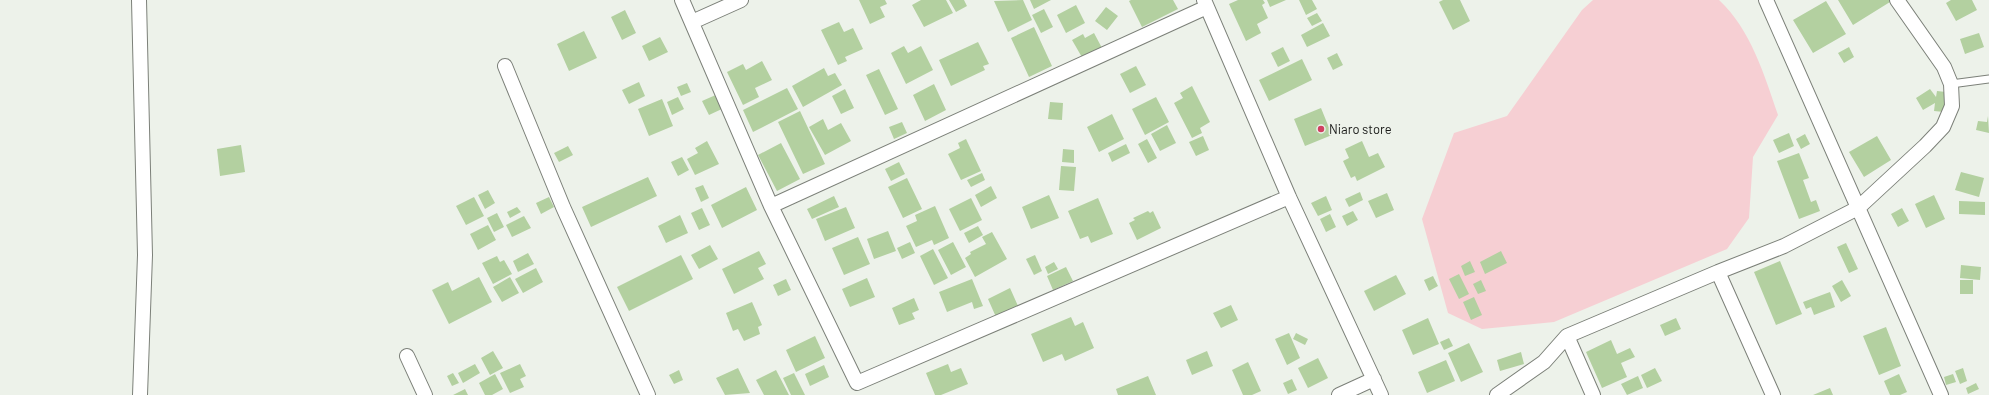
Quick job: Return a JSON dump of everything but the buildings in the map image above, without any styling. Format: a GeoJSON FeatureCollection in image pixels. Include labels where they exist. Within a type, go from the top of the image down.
{"type":"FeatureCollection","features":[{"type":"Feature","properties":{"kind":"street"},"geometry":{"type":"LineString","coordinates":[[140,0],[145,255],[140,395]]}},
{"type":"Feature","properties":{"kind":"street"},"geometry":{"type":"LineString","coordinates":[[682,0],[771,206],[857,383],[1289,197]]}},
{"type":"Feature","properties":{"kind":"street"},"geometry":{"type":"LineString","coordinates":[[692,22],[741,0]]}},
{"type":"Feature","properties":{"kind":"street"},"geometry":{"type":"LineString","coordinates":[[1766,0],[1941,395]]}},
{"type":"Feature","properties":{"kind":"street"},"geometry":{"type":"LineString","coordinates":[[1497,395],[1544,362],[1567,336],[1718,272],[1784,246],[1858,208],[1925,146],[1943,127],[1952,106],[1951,84],[1944,67],[1897,0]]}},
{"type":"Feature","properties":{"kind":"street"},"geometry":{"type":"LineString","coordinates":[[771,206],[1205,4],[1289,197],[1381,395]]}},
{"type":"Feature","properties":{"kind":"street"},"geometry":{"type":"LineString","coordinates":[[505,66],[563,207],[648,395]]}},
{"type":"Feature","properties":{"kind":"street"},"geometry":{"type":"LineString","coordinates":[[1718,272],[1773,395]]}},
{"type":"Feature","properties":{"kind":"street"},"geometry":{"type":"LineString","coordinates":[[1567,336],[1593,395]]}},
{"type":"Feature","properties":{"kind":"street"},"geometry":{"type":"LineString","coordinates":[[407,356],[425,395]]}},
{"type":"Feature","properties":{"kind":"street"},"geometry":{"type":"LineString","coordinates":[[1339,395],[1374,379]]}},
{"type":"Feature","properties":{"kind":"lane"},"geometry":{"type":"LineString","coordinates":[[1951,84],[1989,79]]}},
{"type":"Feature","properties":{"kind":"shaded area"},"geometry":{"type":"Polygon","coordinates":[[[1593,0],[1719,0],[1740,25],[1762,69],[1778,115],[1753,157],[1749,218],[1727,249],[1554,322],[1482,329],[1448,313],[1422,219],[1454,133],[1507,116],[1582,10],[1593,0]]]}},
{"type":"Feature","properties":{"kind":"place","name":"Niaro store"},"geometry":{"type":"Point","coordinates":[1321,129]}}]}
